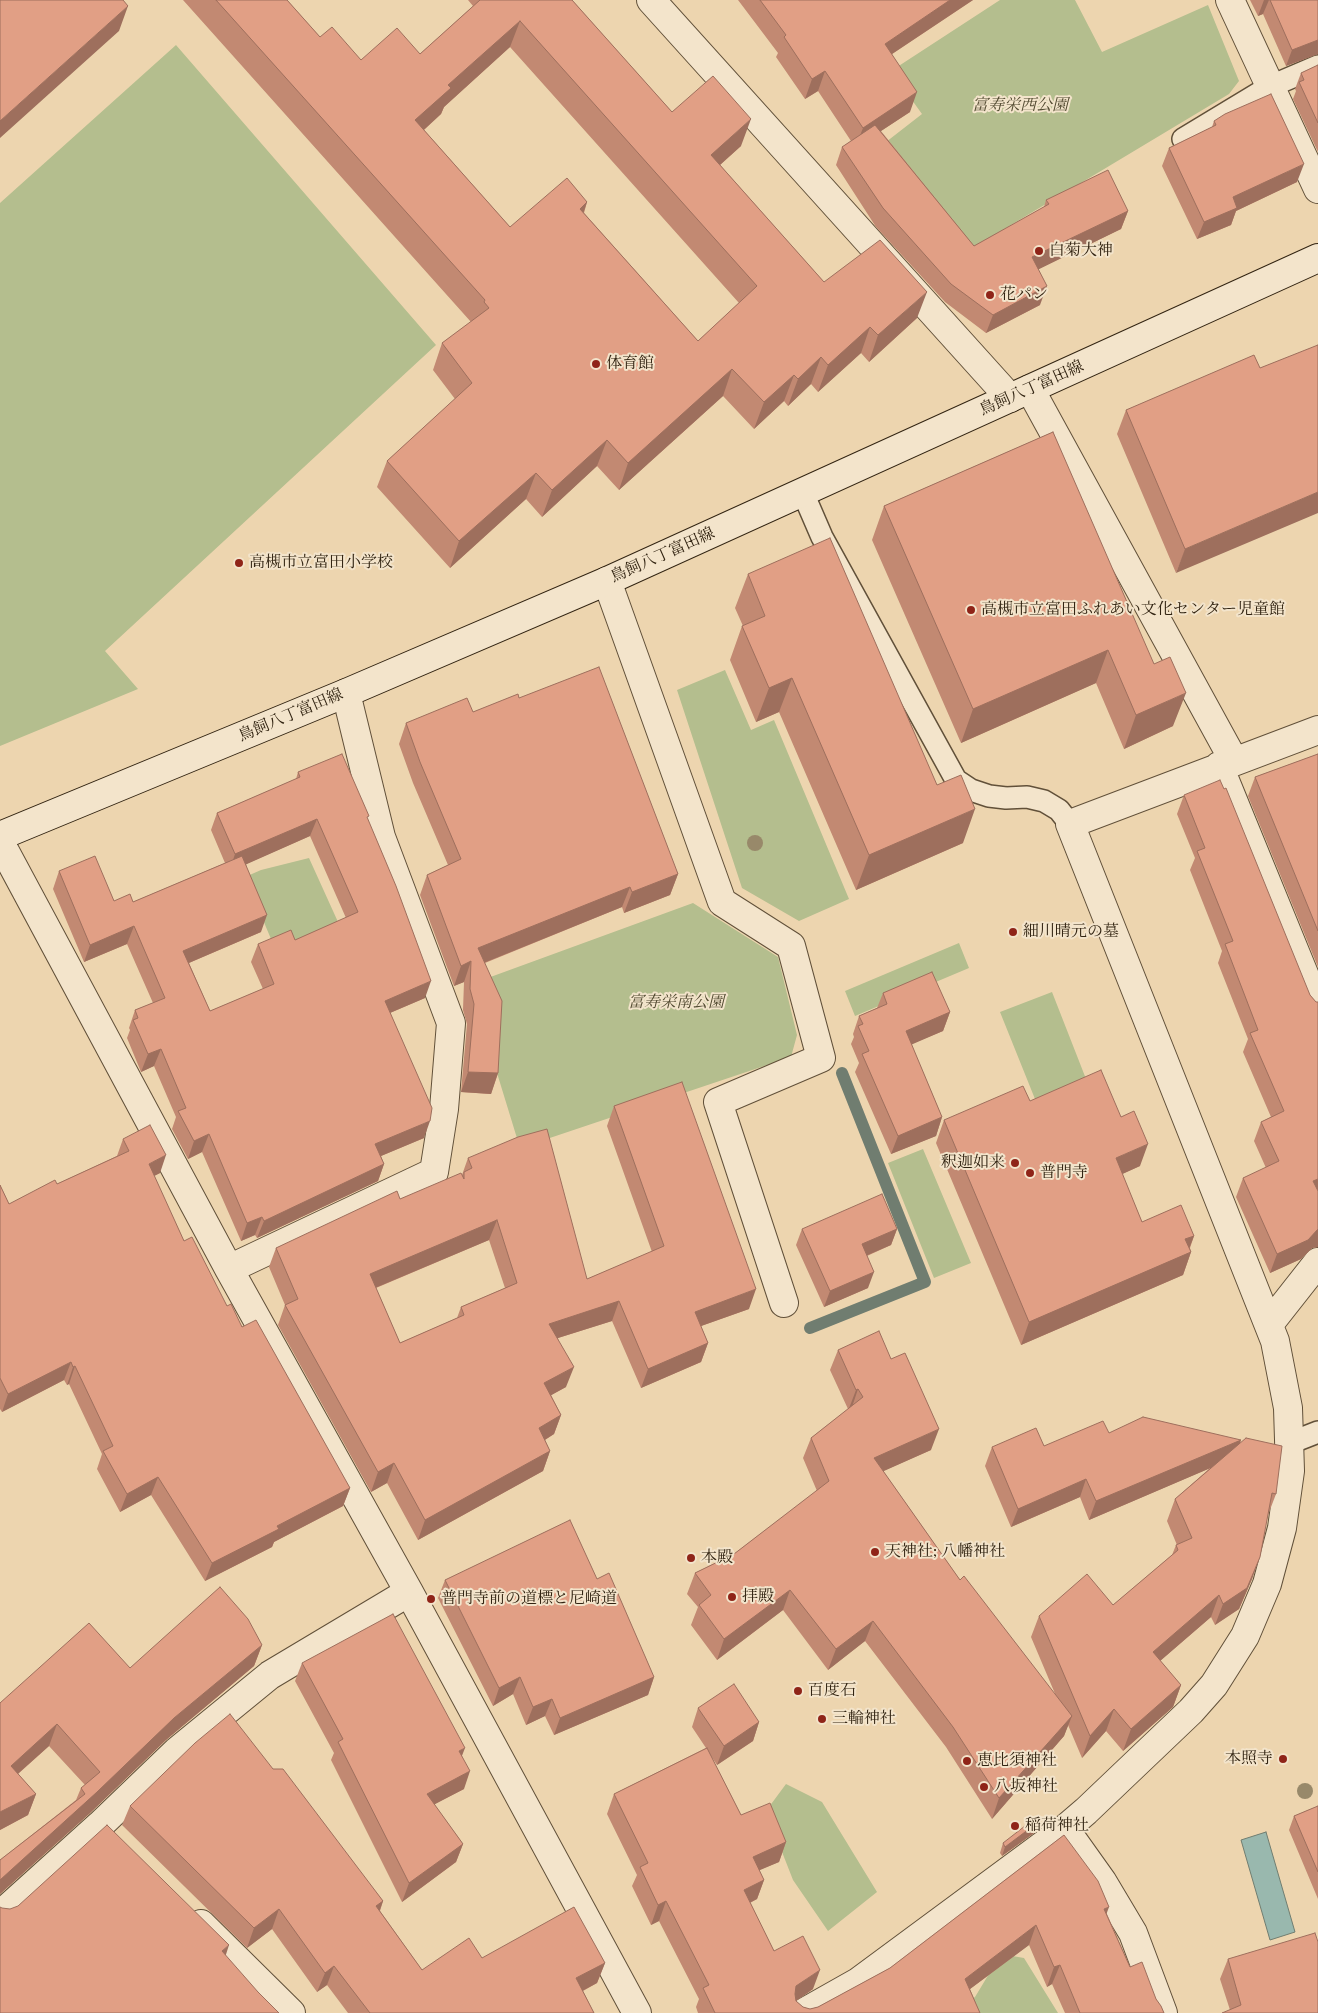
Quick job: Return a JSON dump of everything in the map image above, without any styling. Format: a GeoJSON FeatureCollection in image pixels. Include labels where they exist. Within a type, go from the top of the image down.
{"type":"FeatureCollection","features":[{"type":"Feature","properties":{"kind":"street"},"geometry":{"type":"LineString","coordinates":[[651,0],[1020,394],[1227,764],[1318,1008]]}},
{"type":"Feature","properties":{"kind":"street"},"geometry":{"type":"LineString","coordinates":[[1230,0],[1318,189]]}},
{"type":"Feature","properties":{"kind":"street","name":"鳥飼八丁富田線"},"geometry":{"type":"LineString","coordinates":[[0,836],[346,693],[607,581],[1318,258]]}},
{"type":"Feature","properties":{"kind":"street"},"geometry":{"type":"LineString","coordinates":[[607,581],[722,902],[791,946],[821,1058],[718,1102],[784,1302]]}},
{"type":"Feature","properties":{"kind":"street"},"geometry":{"type":"LineString","coordinates":[[229,1269],[434,1172],[444,1109],[451,1023],[381,838],[346,693]]}},
{"type":"Feature","properties":{"kind":"street"},"geometry":{"type":"LineString","coordinates":[[813,2011],[858,1982],[1065,1830],[1192,1711],[1230,1661],[1256,1610],[1276,1556],[1287,1500],[1290,1442],[1283,1374],[1270,1323],[1070,824],[1318,730]]}},
{"type":"Feature","properties":{"kind":"street"},"geometry":{"type":"LineString","coordinates":[[0,842],[229,1269],[408,1592],[637,2013]]}},
{"type":"Feature","properties":{"kind":"street"},"geometry":{"type":"LineString","coordinates":[[1270,1323],[1318,1262]]}},
{"type":"Feature","properties":{"kind":"street"},"geometry":{"type":"LineString","coordinates":[[0,1915],[108,1832],[177,1751],[270,1675],[408,1592]]}},
{"type":"Feature","properties":{"kind":"street"},"geometry":{"type":"LineString","coordinates":[[1065,1830],[1102,1881],[1133,1933],[1163,2013]]}},
{"type":"Feature","properties":{"kind":"street"},"geometry":{"type":"LineString","coordinates":[[185,1909],[291,2013]]}},
{"type":"Feature","properties":{"kind":"lane"},"geometry":{"type":"LineString","coordinates":[[1183,139],[1269,87],[1318,66]]}},
{"type":"Feature","properties":{"kind":"lane"},"geometry":{"type":"LineString","coordinates":[[803,492],[822,537],[956,780],[971,790],[988,796],[1006,798],[1027,797],[1044,801],[1059,810],[1070,824]]}},
{"type":"Feature","properties":{"kind":"lane"},"geometry":{"type":"LineString","coordinates":[[1290,1442],[1318,1432]]}},
{"type":"Feature","properties":{"kind":"green space","name":"富寿栄西公園"},"geometry":{"type":"Polygon","coordinates":[[[1000,0],[1075,0],[1102,52],[1208,5],[1239,81],[1229,94],[966,252],[886,142],[922,114],[891,71],[1000,0]]]}},
{"type":"Feature","properties":{"kind":"green space"},"geometry":{"type":"Polygon","coordinates":[[[176,45],[436,345],[105,651],[138,689],[0,746],[0,203],[176,45]]]}},
{"type":"Feature","properties":{"kind":"green space"},"geometry":{"type":"Polygon","coordinates":[[[725,670],[751,730],[774,720],[849,899],[799,921],[742,888],[677,690],[725,670]]]}},
{"type":"Feature","properties":{"kind":"green space"},"geometry":{"type":"Polygon","coordinates":[[[309,858],[338,922],[290,942],[271,939],[245,877],[261,870],[309,858]]]}},
{"type":"Feature","properties":{"kind":"green space","name":"富寿栄南公園"},"geometry":{"type":"Polygon","coordinates":[[[693,903],[778,957],[797,1035],[791,1057],[520,1148],[497,1073],[485,979],[693,903]]]}},
{"type":"Feature","properties":{"kind":"green space"},"geometry":{"type":"Polygon","coordinates":[[[959,943],[969,968],[855,1016],[845,991],[959,943]]]}},
{"type":"Feature","properties":{"kind":"green space"},"geometry":{"type":"Polygon","coordinates":[[[1052,992],[1088,1084],[1037,1104],[1000,1012],[1052,992]]]}},
{"type":"Feature","properties":{"kind":"green space"},"geometry":{"type":"Polygon","coordinates":[[[923,1149],[971,1263],[934,1278],[888,1163],[923,1149]]]}},
{"type":"Feature","properties":{"kind":"green space"},"geometry":{"type":"Polygon","coordinates":[[[786,1784],[822,1802],[877,1892],[828,1931],[793,1880],[766,1811],[786,1784]]]}},
{"type":"Feature","properties":{"kind":"green space"},"geometry":{"type":"Polygon","coordinates":[[[1001,1954],[1024,1958],[1058,2013],[954,2013],[975,1997],[1001,1954]]]}},
{"type":"Feature","properties":{"kind":"water"},"geometry":{"type":"Polygon","coordinates":[[[1266,1832],[1295,1932],[1270,1940],[1241,1840],[1266,1832]]]}},
{"type":"Feature","properties":{"kind":"building"},"geometry":{"type":"Polygon","coordinates":[[[0,0],[123,0],[128,6],[0,121],[0,0]]]}},
{"type":"Feature","properties":{"kind":"building"},"geometry":{"type":"Polygon","coordinates":[[[216,0],[287,0],[320,37],[332,27],[361,60],[397,28],[420,54],[480,0],[572,0],[672,112],[713,76],[751,119],[711,155],[824,282],[880,240],[927,292],[878,335],[870,327],[828,365],[821,357],[798,379],[794,375],[764,402],[732,369],[628,463],[607,440],[552,490],[536,473],[459,541],[387,461],[472,383],[442,343],[489,308],[484,302],[485,300],[216,0]],[[520,21],[448,85],[451,88],[415,120],[510,227],[567,178],[587,202],[580,209],[698,341],[757,286],[520,21]]]}},
{"type":"Feature","properties":{"kind":"building"},"geometry":{"type":"Polygon","coordinates":[[[760,0],[950,0],[885,44],[917,92],[863,128],[825,71],[812,79],[784,37],[786,35],[760,0]]]}},
{"type":"Feature","properties":{"kind":"building"},"geometry":{"type":"Polygon","coordinates":[[[1270,0],[1318,0],[1318,40],[1292,50],[1270,0]]]}},
{"type":"Feature","properties":{"kind":"building"},"geometry":{"type":"Polygon","coordinates":[[[1318,65],[1318,123],[1299,82],[1304,80],[1301,73],[1318,65]]]}},
{"type":"Feature","properties":{"kind":"building"},"geometry":{"type":"Polygon","coordinates":[[[1271,94],[1304,164],[1233,197],[1237,208],[1204,222],[1169,148],[1216,125],[1214,121],[1225,114],[1271,94]]]}},
{"type":"Feature","properties":{"kind":"building"},"geometry":{"type":"Polygon","coordinates":[[[875,125],[974,246],[1049,204],[1046,200],[1108,170],[1128,211],[1032,257],[1047,286],[993,315],[951,284],[883,208],[842,147],[875,125]]]}},
{"type":"Feature","properties":{"kind":"building"},"geometry":{"type":"Polygon","coordinates":[[[1318,345],[1318,492],[1185,549],[1126,410],[1254,355],[1260,368],[1318,345]]]}},
{"type":"Feature","properties":{"kind":"building"},"geometry":{"type":"Polygon","coordinates":[[[1053,432],[1154,664],[1170,657],[1186,693],[1136,715],[1108,650],[973,709],[884,506],[1053,432]]]}},
{"type":"Feature","properties":{"kind":"building"},"geometry":{"type":"Polygon","coordinates":[[[830,538],[937,785],[961,775],[975,809],[869,855],[792,678],[769,688],[742,626],[765,616],[748,574],[830,538]]]}},
{"type":"Feature","properties":{"kind":"building"},"geometry":{"type":"Polygon","coordinates":[[[599,667],[678,874],[632,892],[630,887],[478,948],[502,1001],[498,1073],[468,1072],[474,1004],[470,989],[471,961],[461,966],[427,875],[461,859],[420,762],[406,723],[467,698],[473,712],[518,694],[519,698],[599,667]]]}},
{"type":"Feature","properties":{"kind":"building"},"geometry":{"type":"Polygon","coordinates":[[[342,754],[369,816],[367,817],[396,886],[431,981],[385,1001],[432,1108],[430,1121],[375,1144],[384,1164],[264,1221],[262,1217],[247,1223],[209,1134],[194,1141],[178,1111],[186,1108],[161,1049],[148,1054],[133,1020],[138,1018],[135,1010],[165,998],[134,926],[90,945],[59,871],[95,856],[114,901],[130,894],[133,902],[242,856],[267,915],[183,951],[210,1011],[274,984],[258,944],[291,930],[295,940],[358,912],[317,819],[235,854],[217,813],[300,777],[298,772],[342,754]]]}},
{"type":"Feature","properties":{"kind":"building"},"geometry":{"type":"Polygon","coordinates":[[[1318,754],[1318,931],[1255,777],[1318,754]]]}},
{"type":"Feature","properties":{"kind":"building"},"geometry":{"type":"Polygon","coordinates":[[[1220,780],[1224,789],[1226,788],[1310,995],[1318,1002],[1318,1179],[1313,1181],[1318,1191],[1318,1229],[1308,1240],[1277,1254],[1243,1178],[1279,1161],[1261,1122],[1284,1111],[1250,1033],[1258,1030],[1225,944],[1233,941],[1197,851],[1205,848],[1184,795],[1220,780]]]}},
{"type":"Feature","properties":{"kind":"building"},"geometry":{"type":"Polygon","coordinates":[[[932,972],[950,1012],[906,1031],[942,1117],[898,1136],[862,1054],[869,1051],[858,1026],[863,1024],[859,1016],[887,1004],[883,993],[932,972]]]}},
{"type":"Feature","properties":{"kind":"building"},"geometry":{"type":"Polygon","coordinates":[[[1101,1070],[1121,1117],[1134,1111],[1148,1144],[1116,1158],[1142,1222],[1181,1205],[1194,1236],[1185,1239],[1191,1252],[1029,1322],[944,1120],[1023,1086],[1030,1101],[1101,1070]]]}},
{"type":"Feature","properties":{"kind":"building"},"geometry":{"type":"Polygon","coordinates":[[[682,1082],[756,1289],[695,1312],[708,1343],[648,1369],[619,1301],[549,1324],[574,1367],[544,1383],[561,1415],[539,1428],[550,1451],[425,1520],[394,1463],[378,1472],[285,1305],[298,1299],[276,1248],[397,1191],[400,1199],[461,1173],[464,1179],[464,1172],[472,1168],[468,1158],[518,1137],[547,1129],[587,1279],[664,1246],[614,1106],[682,1082]],[[497,1220],[370,1274],[400,1343],[464,1315],[461,1307],[517,1283],[497,1220]]]}},
{"type":"Feature","properties":{"kind":"building"},"geometry":{"type":"Polygon","coordinates":[[[150,1125],[166,1155],[149,1164],[184,1241],[192,1237],[227,1306],[231,1304],[242,1327],[256,1320],[350,1488],[277,1526],[279,1529],[212,1563],[158,1477],[127,1494],[103,1451],[113,1446],[75,1366],[73,1367],[71,1362],[8,1394],[0,1378],[0,1185],[9,1204],[55,1180],[57,1184],[129,1151],[123,1139],[150,1125]]]}},
{"type":"Feature","properties":{"kind":"building"},"geometry":{"type":"Polygon","coordinates":[[[882,1194],[897,1229],[862,1244],[874,1272],[830,1291],[802,1229],[882,1194]]]}},
{"type":"Feature","properties":{"kind":"building"},"geometry":{"type":"Polygon","coordinates":[[[879,1331],[891,1359],[905,1353],[939,1429],[874,1458],[960,1580],[964,1576],[1072,1716],[999,1798],[953,1727],[873,1621],[836,1649],[790,1590],[724,1639],[699,1605],[711,1595],[695,1573],[734,1554],[829,1481],[811,1438],[863,1397],[858,1389],[856,1390],[838,1350],[879,1331]]]}},
{"type":"Feature","properties":{"kind":"building"},"geometry":{"type":"Polygon","coordinates":[[[1143,1417],[1241,1440],[1096,1501],[1086,1479],[1018,1509],[992,1447],[1036,1428],[1044,1446],[1103,1421],[1109,1433],[1143,1417]]]}},
{"type":"Feature","properties":{"kind":"building"},"geometry":{"type":"Polygon","coordinates":[[[1246,1438],[1282,1446],[1276,1494],[1272,1493],[1260,1557],[1247,1588],[1223,1604],[1219,1595],[1153,1652],[1181,1685],[1131,1729],[1114,1709],[1090,1736],[1039,1616],[1087,1574],[1113,1605],[1178,1550],[1176,1545],[1192,1538],[1175,1499],[1246,1438]]]}},
{"type":"Feature","properties":{"kind":"building"},"geometry":{"type":"Polygon","coordinates":[[[570,1520],[597,1579],[609,1573],[654,1677],[560,1718],[552,1699],[533,1707],[520,1677],[499,1688],[445,1580],[570,1520]]]}},
{"type":"Feature","properties":{"kind":"building"},"geometry":{"type":"Polygon","coordinates":[[[220,1587],[248,1619],[262,1645],[174,1718],[97,1792],[0,1880],[0,1860],[85,1794],[81,1788],[100,1772],[57,1724],[11,1766],[36,1794],[0,1812],[0,1703],[89,1623],[130,1668],[220,1587]]]}},
{"type":"Feature","properties":{"kind":"building"},"geometry":{"type":"Polygon","coordinates":[[[393,1614],[465,1748],[459,1751],[470,1771],[427,1794],[463,1844],[409,1883],[338,1742],[343,1739],[302,1663],[393,1614]]]}},
{"type":"Feature","properties":{"kind":"building"},"geometry":{"type":"Polygon","coordinates":[[[734,1684],[759,1722],[724,1746],[698,1708],[734,1684]]]}},
{"type":"Feature","properties":{"kind":"building"},"geometry":{"type":"Polygon","coordinates":[[[230,1714],[273,1769],[283,1769],[383,1901],[376,1906],[422,1970],[469,1938],[482,1958],[574,1907],[605,1963],[576,1978],[594,2013],[370,2013],[334,1966],[325,1973],[279,1909],[254,1928],[130,1806],[195,1743],[230,1714]]]}},
{"type":"Feature","properties":{"kind":"building"},"geometry":{"type":"Polygon","coordinates":[[[707,1748],[741,1815],[770,1803],[786,1842],[753,1857],[764,1880],[744,1890],[774,1951],[803,1936],[820,1970],[796,1986],[796,2001],[803,2007],[810,2009],[818,2007],[890,1968],[1064,1835],[1098,1881],[1109,1907],[1104,1909],[1130,1967],[1142,1962],[1156,1999],[1164,2013],[1080,2013],[1060,1965],[1054,1967],[1036,1925],[965,1979],[980,2013],[715,2013],[703,1988],[709,1985],[666,1901],[658,1905],[640,1867],[648,1863],[614,1794],[707,1748]]]}},
{"type":"Feature","properties":{"kind":"building"},"geometry":{"type":"Polygon","coordinates":[[[1318,1806],[1318,1872],[1294,1816],[1318,1806]]]}},
{"type":"Feature","properties":{"kind":"building"},"geometry":{"type":"Polygon","coordinates":[[[1034,1819],[1037,1823],[1005,1847],[1003,1843],[1034,1819]]]}},
{"type":"Feature","properties":{"kind":"building"},"geometry":{"type":"Polygon","coordinates":[[[107,1825],[229,1945],[222,1951],[279,2013],[0,2013],[0,1907],[10,1909],[18,1906],[107,1825]]]}},
{"type":"Feature","properties":{"kind":"building"},"geometry":{"type":"Polygon","coordinates":[[[1315,1933],[1318,1942],[1318,2013],[1222,2013],[1241,2005],[1228,1959],[1315,1933]]]}},
{"type":"Feature","properties":{"kind":"waterway"},"geometry":{"type":"LineString","coordinates":[[810,1328],[925,1282],[842,1073]]}},
{"type":"Feature","properties":{"kind":"place","name":"白菊大神"},"geometry":{"type":"Point","coordinates":[1039,251]}},
{"type":"Feature","properties":{"kind":"place","name":"花パン"},"geometry":{"type":"Point","coordinates":[990,295]}},
{"type":"Feature","properties":{"kind":"place","name":"体育館"},"geometry":{"type":"Point","coordinates":[596,364]}},
{"type":"Feature","properties":{"kind":"place","name":"高槻市立富田小学校"},"geometry":{"type":"Point","coordinates":[239,563]}},
{"type":"Feature","properties":{"kind":"place","name":"高槻市立富田ふれあい文化センター児童館"},"geometry":{"type":"Point","coordinates":[971,610]}},
{"type":"Feature","properties":{"kind":"place","name":"細川晴元の墓"},"geometry":{"type":"Point","coordinates":[1013,932]}},
{"type":"Feature","properties":{"kind":"place","name":"釈迦如来"},"geometry":{"type":"Point","coordinates":[1015,1163]}},
{"type":"Feature","properties":{"kind":"place","name":"普門寺"},"geometry":{"type":"Point","coordinates":[1030,1173]}},
{"type":"Feature","properties":{"kind":"place","name":"天神社; 八幡神社"},"geometry":{"type":"Point","coordinates":[875,1552]}},
{"type":"Feature","properties":{"kind":"place","name":"本殿"},"geometry":{"type":"Point","coordinates":[691,1558]}},
{"type":"Feature","properties":{"kind":"place","name":"拝殿"},"geometry":{"type":"Point","coordinates":[732,1597]}},
{"type":"Feature","properties":{"kind":"place","name":"普門寺前の道標と尼崎道"},"geometry":{"type":"Point","coordinates":[431,1599]}},
{"type":"Feature","properties":{"kind":"place","name":"百度石"},"geometry":{"type":"Point","coordinates":[798,1691]}},
{"type":"Feature","properties":{"kind":"place","name":"三輪神社"},"geometry":{"type":"Point","coordinates":[822,1719]}},
{"type":"Feature","properties":{"kind":"place","name":"本照寺"},"geometry":{"type":"Point","coordinates":[1283,1759]}},
{"type":"Feature","properties":{"kind":"place","name":"恵比須神社"},"geometry":{"type":"Point","coordinates":[967,1761]}},
{"type":"Feature","properties":{"kind":"place","name":"八坂神社"},"geometry":{"type":"Point","coordinates":[984,1787]}},
{"type":"Feature","properties":{"kind":"place","name":"稲荷神社"},"geometry":{"type":"Point","coordinates":[1015,1826]}}]}
